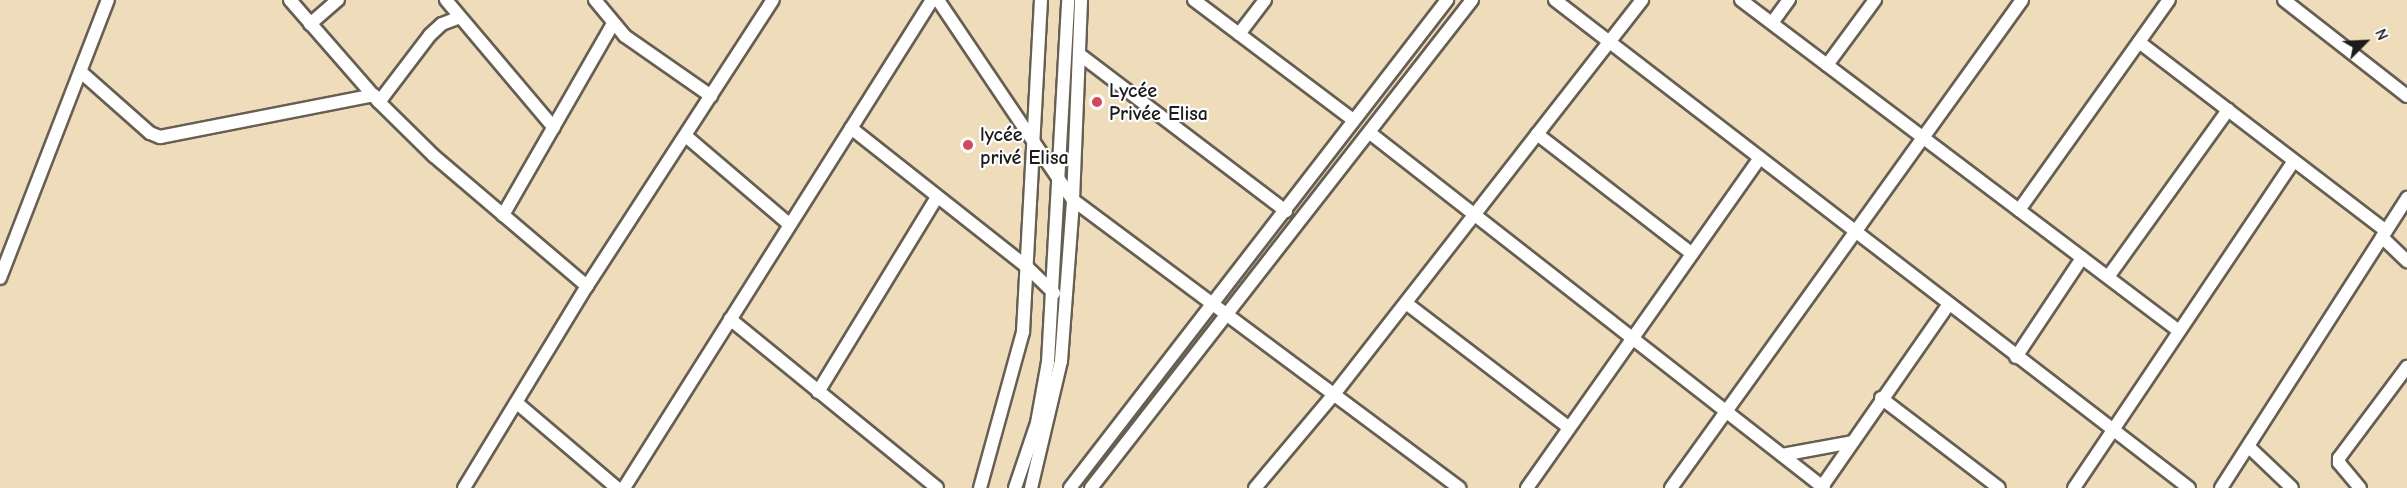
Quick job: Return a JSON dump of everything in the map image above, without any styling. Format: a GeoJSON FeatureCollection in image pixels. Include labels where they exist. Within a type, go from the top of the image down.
{"type":"FeatureCollection","features":[{"type":"Feature","properties":{"kind":"street"},"geometry":{"type":"LineString","coordinates":[[0,278],[108,0]]}},
{"type":"Feature","properties":{"kind":"street"},"geometry":{"type":"LineString","coordinates":[[290,0],[377,99],[434,156],[588,286]]}},
{"type":"Feature","properties":{"kind":"street"},"geometry":{"type":"LineString","coordinates":[[310,24],[338,0]]}},
{"type":"Feature","properties":{"kind":"street"},"geometry":{"type":"LineString","coordinates":[[446,0],[554,128]]}},
{"type":"Feature","properties":{"kind":"street"},"geometry":{"type":"LineString","coordinates":[[595,0],[614,24],[650,56],[711,96]]}},
{"type":"Feature","properties":{"kind":"street"},"geometry":{"type":"LineString","coordinates":[[464,488],[588,286],[687,137],[773,0]]}},
{"type":"Feature","properties":{"kind":"street"},"geometry":{"type":"LineString","coordinates":[[624,488],[932,0]]}},
{"type":"Feature","properties":{"kind":"street"},"geometry":{"type":"LineString","coordinates":[[938,0],[1034,140],[1061,186],[1073,200],[1210,304],[1335,393],[1459,488]]}},
{"type":"Feature","properties":{"kind":"street"},"geometry":{"type":"LineString","coordinates":[[980,488],[1023,332],[1041,0]]}},
{"type":"Feature","properties":{"kind":"street"},"geometry":{"type":"LineString","coordinates":[[1016,488],[1037,423],[1054,293],[1061,186],[1068,0]]}},
{"type":"Feature","properties":{"kind":"street"},"geometry":{"type":"LineString","coordinates":[[1031,488],[1061,361],[1073,200],[1081,0]]}},
{"type":"Feature","properties":{"kind":"street"},"geometry":{"type":"LineString","coordinates":[[1194,0],[1353,120]]}},
{"type":"Feature","properties":{"kind":"street"},"geometry":{"type":"LineString","coordinates":[[1239,34],[1265,0]]}},
{"type":"Feature","properties":{"kind":"street"},"geometry":{"type":"LineString","coordinates":[[1070,488],[1210,304],[1286,212],[1353,120],[1447,0]]}},
{"type":"Feature","properties":{"kind":"street"},"geometry":{"type":"LineString","coordinates":[[1091,488],[1472,0]]}},
{"type":"Feature","properties":{"kind":"street"},"geometry":{"type":"LineString","coordinates":[[1555,0],[2188,488]]}},
{"type":"Feature","properties":{"kind":"street"},"geometry":{"type":"LineString","coordinates":[[1260,486],[1642,0]]}},
{"type":"Feature","properties":{"kind":"street"},"geometry":{"type":"LineString","coordinates":[[1741,0],[2180,331]]}},
{"type":"Feature","properties":{"kind":"street"},"geometry":{"type":"LineString","coordinates":[[1772,23],[1789,0]]}},
{"type":"Feature","properties":{"kind":"street"},"geometry":{"type":"LineString","coordinates":[[1827,65],[1875,0]]}},
{"type":"Feature","properties":{"kind":"street"},"geometry":{"type":"LineString","coordinates":[[1671,488],[2022,0]]}},
{"type":"Feature","properties":{"kind":"street"},"geometry":{"type":"LineString","coordinates":[[2019,210],[2169,0]]}},
{"type":"Feature","properties":{"kind":"street"},"geometry":{"type":"LineString","coordinates":[[2284,0],[2407,96]]}},
{"type":"Feature","properties":{"kind":"street"},"geometry":{"type":"LineString","coordinates":[[81,72],[150,133],[160,137],[377,99],[430,35],[442,24],[460,17]]}},
{"type":"Feature","properties":{"kind":"street"},"geometry":{"type":"LineString","coordinates":[[504,215],[614,24]]}},
{"type":"Feature","properties":{"kind":"street"},"geometry":{"type":"LineString","coordinates":[[2139,42],[2294,161],[2384,234],[2407,261]]}},
{"type":"Feature","properties":{"kind":"street"},"geometry":{"type":"LineString","coordinates":[[1079,54],[1286,212]]}},
{"type":"Feature","properties":{"kind":"street"},"geometry":{"type":"LineString","coordinates":[[2108,277],[2228,110]]}},
{"type":"Feature","properties":{"kind":"street"},"geometry":{"type":"LineString","coordinates":[[851,128],[1026,266],[1054,293]]}},
{"type":"Feature","properties":{"kind":"street"},"geometry":{"type":"LineString","coordinates":[[1370,133],[1822,487],[1881,398],[1949,304]]}},
{"type":"Feature","properties":{"kind":"street"},"geometry":{"type":"LineString","coordinates":[[1537,134],[1692,254]]}},
{"type":"Feature","properties":{"kind":"street"},"geometry":{"type":"LineString","coordinates":[[687,137],[789,225]]}},
{"type":"Feature","properties":{"kind":"street"},"geometry":{"type":"LineString","coordinates":[[1527,488],[1760,158]]}},
{"type":"Feature","properties":{"kind":"street"},"geometry":{"type":"LineString","coordinates":[[2074,488],[2294,161]]}},
{"type":"Feature","properties":{"kind":"street"},"geometry":{"type":"LineString","coordinates":[[819,392],[937,197]]}},
{"type":"Feature","properties":{"kind":"street"},"geometry":{"type":"LineString","coordinates":[[2221,488],[2407,198]]}},
{"type":"Feature","properties":{"kind":"street"},"geometry":{"type":"LineString","coordinates":[[2016,357],[2082,258]]}},
{"type":"Feature","properties":{"kind":"street"},"geometry":{"type":"LineString","coordinates":[[1406,303],[1568,427]]}},
{"type":"Feature","properties":{"kind":"street"},"geometry":{"type":"LineString","coordinates":[[730,319],[937,488]]}},
{"type":"Feature","properties":{"kind":"street"},"geometry":{"type":"LineString","coordinates":[[2360,488],[2339,464],[2339,458],[2407,367]]}},
{"type":"Feature","properties":{"kind":"street"},"geometry":{"type":"LineString","coordinates":[[1881,398],[1999,488]]}},
{"type":"Feature","properties":{"kind":"street"},"geometry":{"type":"LineString","coordinates":[[517,403],[617,488]]}},
{"type":"Feature","properties":{"kind":"street"},"geometry":{"type":"LineString","coordinates":[[1782,455],[1852,442]]}},
{"type":"Feature","properties":{"kind":"street"},"geometry":{"type":"LineString","coordinates":[[2249,447],[2292,488]]}},
{"type":"Feature","properties":{"kind":"place","name":"Lycée Privée Elisa"},"geometry":{"type":"Point","coordinates":[1097,102]}},
{"type":"Feature","properties":{"kind":"place","name":"lycée privé Elisa"},"geometry":{"type":"Point","coordinates":[968,145]}}]}
